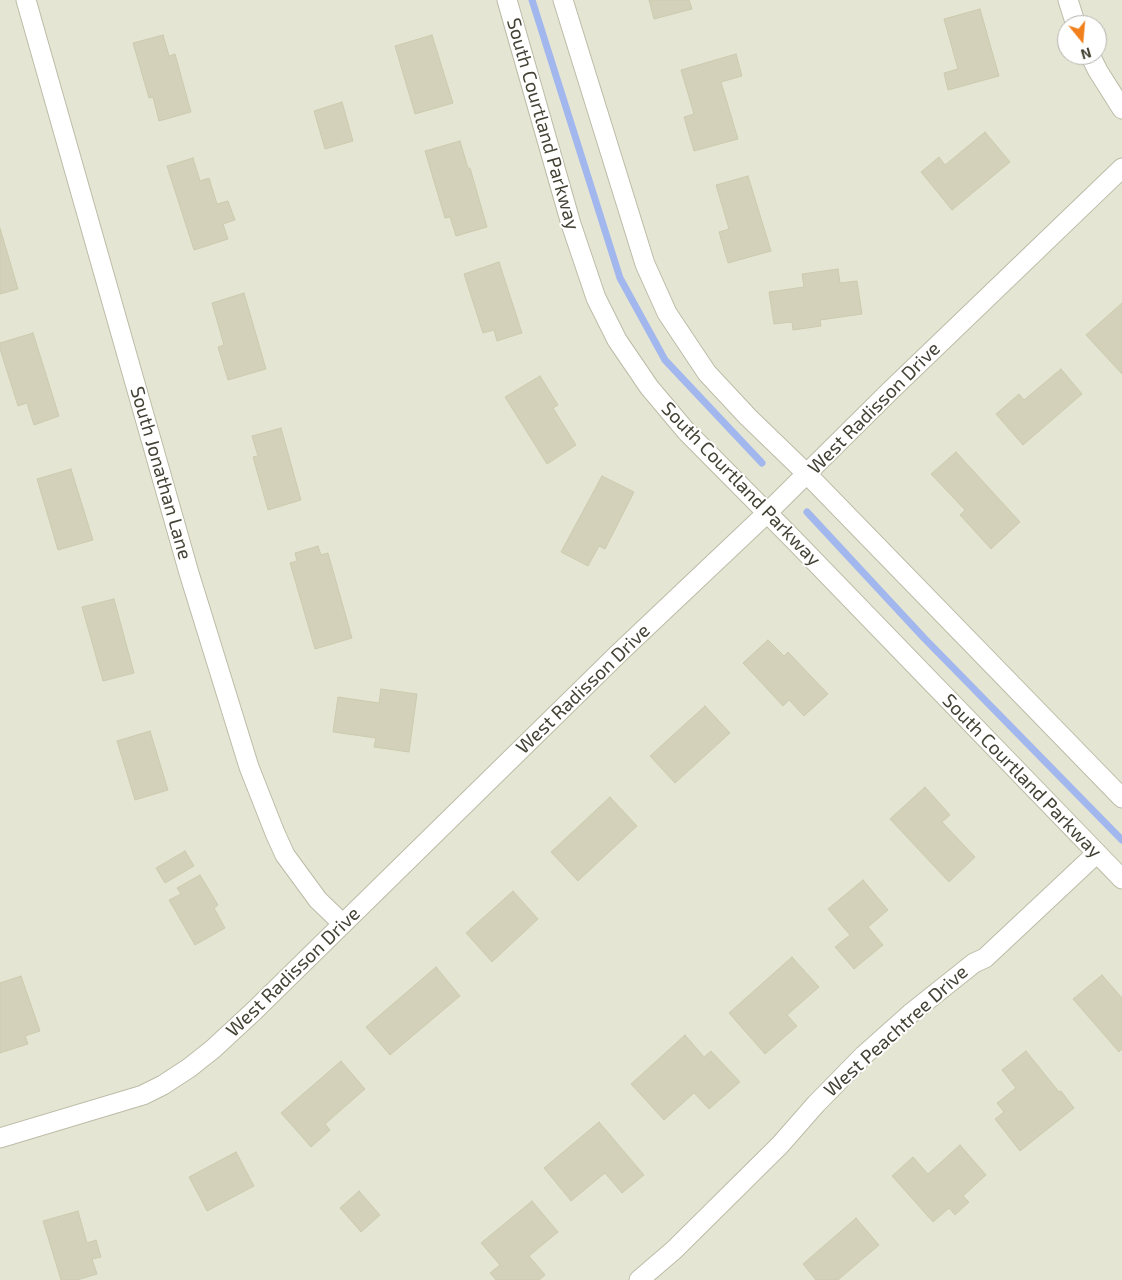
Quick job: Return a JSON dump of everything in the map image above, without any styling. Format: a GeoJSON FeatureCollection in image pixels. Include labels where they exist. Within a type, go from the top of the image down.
{"type":"FeatureCollection","features":[{"type":"Feature","properties":{"kind":"street","name":"South Jonathan Lane"},"geometry":{"type":"LineString","coordinates":[[26,0],[189,573],[249,767],[285,855],[318,900],[343,924]]}},
{"type":"Feature","properties":{"kind":"street","name":"South Courtland Parkway"},"geometry":{"type":"LineString","coordinates":[[507,0],[571,224],[596,298],[617,340],[648,387],[686,431],[1122,879]]}},
{"type":"Feature","properties":{"kind":"street"},"geometry":{"type":"LineString","coordinates":[[563,0],[645,264],[667,313],[707,372],[748,417],[807,474],[1122,798]]}},
{"type":"Feature","properties":{"kind":"street"},"geometry":{"type":"LineString","coordinates":[[1068,0],[1073,15]]}},
{"type":"Feature","properties":{"kind":"street"},"geometry":{"type":"LineString","coordinates":[[1095,65],[1122,109]]}},
{"type":"Feature","properties":{"kind":"street","name":"West Radisson Drive"},"geometry":{"type":"LineString","coordinates":[[0,1138],[143,1095],[189,1068],[213,1049],[619,653],[767,513],[889,392],[1122,168]]}},
{"type":"Feature","properties":{"kind":"street","name":"West Peachtree Drive"},"geometry":{"type":"LineString","coordinates":[[638,1280],[674,1250],[780,1145],[864,1054],[967,968],[985,958],[1097,853]]}},
{"type":"Feature","properties":{"kind":"shaded area"},"geometry":{"type":"Polygon","coordinates":[[[0,0],[1122,0],[1122,1280],[0,1280],[0,0]]]}},
{"type":"Feature","properties":{"kind":"building"},"geometry":{"type":"Polygon","coordinates":[[[649,0],[689,0],[692,9],[654,19],[649,0]]]}},
{"type":"Feature","properties":{"kind":"building"},"geometry":{"type":"Polygon","coordinates":[[[980,9],[999,76],[948,90],[944,73],[958,69],[944,19],[980,9]]]}},
{"type":"Feature","properties":{"kind":"building"},"geometry":{"type":"Polygon","coordinates":[[[163,35],[169,56],[175,54],[191,112],[159,121],[153,97],[149,98],[133,43],[163,35]]]}},
{"type":"Feature","properties":{"kind":"building"},"geometry":{"type":"Polygon","coordinates":[[[432,35],[453,103],[415,114],[395,46],[432,35]]]}},
{"type":"Feature","properties":{"kind":"building"},"geometry":{"type":"Polygon","coordinates":[[[736,54],[742,76],[721,82],[738,139],[694,151],[684,117],[694,114],[681,70],[736,54]]]}},
{"type":"Feature","properties":{"kind":"building"},"geometry":{"type":"Polygon","coordinates":[[[342,102],[353,141],[325,149],[314,111],[342,102]]]}},
{"type":"Feature","properties":{"kind":"building"},"geometry":{"type":"Polygon","coordinates":[[[985,132],[1010,162],[952,210],[921,172],[939,157],[945,165],[985,132]]]}},
{"type":"Feature","properties":{"kind":"building"},"geometry":{"type":"Polygon","coordinates":[[[460,141],[487,227],[456,236],[450,217],[445,218],[425,151],[460,141]]]}},
{"type":"Feature","properties":{"kind":"building"},"geometry":{"type":"Polygon","coordinates":[[[193,158],[200,181],[209,178],[217,204],[228,201],[235,220],[223,224],[228,239],[194,250],[167,166],[193,158]]]}},
{"type":"Feature","properties":{"kind":"building"},"geometry":{"type":"Polygon","coordinates":[[[748,176],[771,251],[728,263],[719,232],[729,229],[716,185],[748,176]]]}},
{"type":"Feature","properties":{"kind":"building"},"geometry":{"type":"Polygon","coordinates":[[[0,228],[18,289],[0,294],[0,228]]]}},
{"type":"Feature","properties":{"kind":"building"},"geometry":{"type":"Polygon","coordinates":[[[499,262],[522,333],[497,341],[494,330],[483,333],[464,274],[499,262]]]}},
{"type":"Feature","properties":{"kind":"building"},"geometry":{"type":"Polygon","coordinates":[[[838,269],[840,283],[857,281],[862,314],[820,320],[821,326],[793,330],[792,322],[774,324],[769,292],[804,287],[802,274],[838,269]]]}},
{"type":"Feature","properties":{"kind":"building"},"geometry":{"type":"Polygon","coordinates":[[[244,293],[266,369],[228,380],[218,347],[224,345],[212,303],[244,293]]]}},
{"type":"Feature","properties":{"kind":"building"},"geometry":{"type":"Polygon","coordinates":[[[1122,303],[1122,374],[1086,335],[1122,303]]]}},
{"type":"Feature","properties":{"kind":"building"},"geometry":{"type":"Polygon","coordinates":[[[33,333],[59,416],[34,425],[27,403],[18,406],[0,349],[0,343],[33,333]]]}},
{"type":"Feature","properties":{"kind":"building"},"geometry":{"type":"Polygon","coordinates":[[[1061,369],[1082,394],[1023,445],[996,414],[1019,394],[1024,400],[1061,369]]]}},
{"type":"Feature","properties":{"kind":"building"},"geometry":{"type":"Polygon","coordinates":[[[540,376],[558,405],[553,408],[576,445],[547,464],[505,397],[540,376]]]}},
{"type":"Feature","properties":{"kind":"building"},"geometry":{"type":"Polygon","coordinates":[[[281,428],[301,500],[268,510],[253,457],[258,456],[252,436],[281,428]]]}},
{"type":"Feature","properties":{"kind":"building"},"geometry":{"type":"Polygon","coordinates":[[[956,452],[1020,522],[991,549],[960,515],[965,510],[931,474],[956,452]]]}},
{"type":"Feature","properties":{"kind":"building"},"geometry":{"type":"Polygon","coordinates":[[[71,469],[93,540],[58,550],[37,479],[71,469]]]}},
{"type":"Feature","properties":{"kind":"building"},"geometry":{"type":"Polygon","coordinates":[[[602,476],[634,492],[605,549],[599,546],[588,566],[561,552],[602,476]]]}},
{"type":"Feature","properties":{"kind":"building"},"geometry":{"type":"Polygon","coordinates":[[[318,546],[321,555],[328,553],[352,638],[315,649],[290,563],[297,561],[295,553],[318,546]]]}},
{"type":"Feature","properties":{"kind":"building"},"geometry":{"type":"Polygon","coordinates":[[[114,599],[134,673],[103,681],[82,607],[114,599]]]}},
{"type":"Feature","properties":{"kind":"building"},"geometry":{"type":"Polygon","coordinates":[[[768,640],[784,656],[788,652],[828,694],[804,716],[789,700],[783,706],[743,663],[768,640]]]}},
{"type":"Feature","properties":{"kind":"building"},"geometry":{"type":"Polygon","coordinates":[[[381,689],[417,694],[409,752],[374,747],[376,738],[333,732],[338,697],[379,703],[381,689]]]}},
{"type":"Feature","properties":{"kind":"building"},"geometry":{"type":"Polygon","coordinates":[[[705,706],[730,733],[675,783],[650,756],[705,706]]]}},
{"type":"Feature","properties":{"kind":"building"},"geometry":{"type":"Polygon","coordinates":[[[150,731],[168,790],[135,800],[117,741],[150,731]]]}},
{"type":"Feature","properties":{"kind":"building"},"geometry":{"type":"Polygon","coordinates":[[[925,787],[950,815],[942,822],[975,857],[949,882],[890,819],[925,787]]]}},
{"type":"Feature","properties":{"kind":"building"},"geometry":{"type":"Polygon","coordinates":[[[610,797],[637,826],[578,881],[551,852],[610,797]]]}},
{"type":"Feature","properties":{"kind":"building"},"geometry":{"type":"Polygon","coordinates":[[[185,851],[194,866],[165,883],[156,868],[185,851]]]}},
{"type":"Feature","properties":{"kind":"building"},"geometry":{"type":"Polygon","coordinates":[[[200,875],[218,905],[214,908],[225,928],[195,945],[169,900],[181,894],[177,888],[200,875]]]}},
{"type":"Feature","properties":{"kind":"building"},"geometry":{"type":"Polygon","coordinates":[[[863,880],[888,910],[868,927],[883,945],[854,969],[835,947],[850,935],[828,909],[863,880]]]}},
{"type":"Feature","properties":{"kind":"building"},"geometry":{"type":"Polygon","coordinates":[[[513,891],[538,919],[492,962],[466,933],[513,891]]]}},
{"type":"Feature","properties":{"kind":"building"},"geometry":{"type":"Polygon","coordinates":[[[792,957],[819,987],[787,1015],[797,1026],[765,1054],[729,1013],[792,957]]]}},
{"type":"Feature","properties":{"kind":"building"},"geometry":{"type":"Polygon","coordinates":[[[436,967],[460,996],[390,1055],[366,1027],[436,967]]]}},
{"type":"Feature","properties":{"kind":"building"},"geometry":{"type":"Polygon","coordinates":[[[1102,975],[1122,998],[1122,1049],[1119,1052],[1073,999],[1102,975]]]}},
{"type":"Feature","properties":{"kind":"building"},"geometry":{"type":"Polygon","coordinates":[[[21,976],[40,1031],[25,1036],[28,1044],[0,1053],[0,983],[21,976]]]}},
{"type":"Feature","properties":{"kind":"building"},"geometry":{"type":"Polygon","coordinates":[[[685,1035],[704,1057],[711,1051],[740,1082],[709,1109],[694,1093],[664,1120],[631,1084],[685,1035]]]}},
{"type":"Feature","properties":{"kind":"building"},"geometry":{"type":"Polygon","coordinates":[[[1026,1051],[1074,1108],[1020,1151],[995,1119],[1004,1112],[997,1103],[1016,1088],[1002,1070],[1026,1051]]]}},
{"type":"Feature","properties":{"kind":"building"},"geometry":{"type":"Polygon","coordinates":[[[341,1061],[365,1089],[325,1124],[330,1130],[311,1147],[281,1113],[341,1061]]]}},
{"type":"Feature","properties":{"kind":"building"},"geometry":{"type":"Polygon","coordinates":[[[599,1122],[644,1175],[622,1193],[605,1173],[571,1201],[544,1168],[599,1122]]]}},
{"type":"Feature","properties":{"kind":"building"},"geometry":{"type":"Polygon","coordinates":[[[960,1145],[986,1175],[963,1196],[969,1202],[955,1215],[949,1208],[933,1222],[892,1176],[913,1157],[928,1174],[960,1145]]]}},
{"type":"Feature","properties":{"kind":"building"},"geometry":{"type":"Polygon","coordinates":[[[236,1152],[254,1186],[207,1211],[189,1177],[236,1152]]]}},
{"type":"Feature","properties":{"kind":"building"},"geometry":{"type":"Polygon","coordinates":[[[359,1191],[380,1215],[361,1232],[340,1208],[359,1191]]]}},
{"type":"Feature","properties":{"kind":"building"},"geometry":{"type":"Polygon","coordinates":[[[532,1201],[558,1232],[529,1256],[545,1275],[539,1280],[496,1280],[490,1273],[500,1265],[481,1243],[532,1201]]]}},
{"type":"Feature","properties":{"kind":"building"},"geometry":{"type":"Polygon","coordinates":[[[78,1211],[87,1243],[96,1240],[101,1257],[92,1259],[97,1274],[77,1280],[61,1280],[43,1221],[78,1211]]]}},
{"type":"Feature","properties":{"kind":"building"},"geometry":{"type":"Polygon","coordinates":[[[856,1218],[879,1245],[838,1280],[816,1280],[803,1264],[856,1218]]]}},
{"type":"Feature","properties":{"kind":"waterway"},"geometry":{"type":"LineString","coordinates":[[532,0],[620,278],[665,360],[762,463]]}},
{"type":"Feature","properties":{"kind":"waterway"},"geometry":{"type":"LineString","coordinates":[[807,512],[924,638],[1122,840]]}}]}
